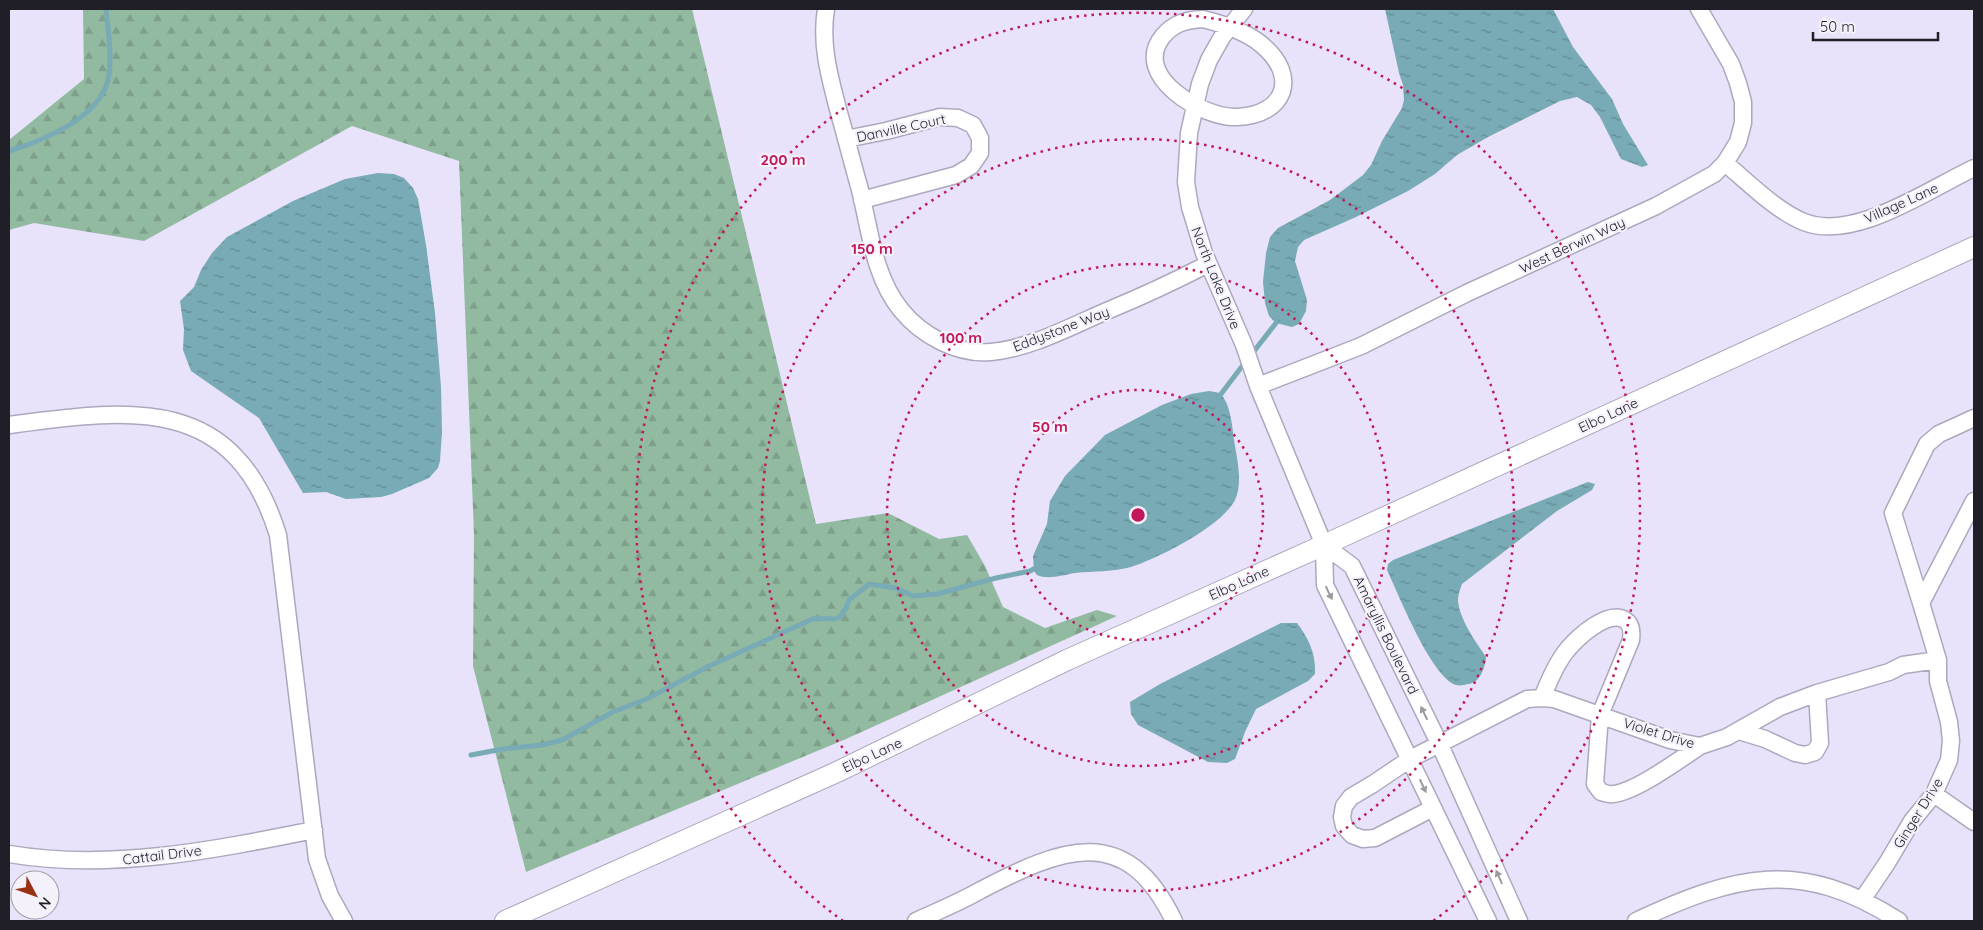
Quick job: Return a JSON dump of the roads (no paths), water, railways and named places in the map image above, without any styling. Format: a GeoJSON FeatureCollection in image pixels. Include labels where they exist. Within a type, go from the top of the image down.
{"type":"FeatureCollection","features":[{"type":"Feature","properties":{"kind":"street","name":"Eddystone Way"},"geometry":{"type":"LineString","coordinates":[[826,9],[823,28],[827,67],[880,272],[900,309],[914,324],[931,336],[949,345],[969,351],[990,352],[1010,349],[1129,303],[1208,264]]}},
{"type":"Feature","properties":{"kind":"street","name":"North Lake Drive"},"geometry":{"type":"LineString","coordinates":[[1244,9],[1209,60],[1194,104],[1186,158],[1186,182],[1196,230],[1208,264],[1244,345],[1258,386],[1324,545]]}},
{"type":"Feature","properties":{"kind":"street","name":"West Berwin Way"},"geometry":{"type":"LineString","coordinates":[[1258,386],[1361,346],[1467,293],[1656,206],[1714,174],[1725,163],[1738,142],[1743,123],[1743,102],[1731,64],[1699,9]]}},
{"type":"Feature","properties":{"kind":"street"},"geometry":{"type":"LineString","coordinates":[[1203,20],[1230,27],[1261,44],[1278,63],[1283,75],[1283,88],[1279,100],[1270,109],[1258,115],[1232,118],[1182,98],[1163,81],[1154,60],[1156,49],[1165,34],[1178,23],[1203,20]]}},
{"type":"Feature","properties":{"kind":"street","name":"Danville Court"},"geometry":{"type":"LineString","coordinates":[[846,139],[940,117],[958,118],[973,125],[980,138],[980,153],[971,166],[956,175],[862,200]]}},
{"type":"Feature","properties":{"kind":"street","name":"Village Lane"},"geometry":{"type":"LineString","coordinates":[[1725,163],[1789,214],[1805,222],[1822,227],[1841,227],[1875,216],[1974,168]]}},
{"type":"Feature","properties":{"kind":"street","name":"Elbo Lane"},"geometry":{"type":"LineString","coordinates":[[505,921],[837,772],[1068,660],[1324,545],[1974,247]]}},
{"type":"Feature","properties":{"kind":"street"},"geometry":{"type":"LineString","coordinates":[[9,425],[120,414],[168,418],[212,437],[230,451],[246,468],[264,496],[271,511],[278,535],[317,859],[330,896],[344,921]]}},
{"type":"Feature","properties":{"kind":"street","name":"Ginger Drive"},"geometry":{"type":"LineString","coordinates":[[1862,900],[1912,821],[1934,794],[1949,760],[1951,741],[1945,701],[1938,681],[1938,660],[1893,513],[1927,444],[1939,434],[1974,418]]}},
{"type":"Feature","properties":{"kind":"street"},"geometry":{"type":"LineString","coordinates":[[1921,603],[1974,501]]}},
{"type":"Feature","properties":{"kind":"street"},"geometry":{"type":"LineString","coordinates":[[1324,545],[1325,585],[1488,921]]}},
{"type":"Feature","properties":{"kind":"street","name":"Amaryllis Boulevard"},"geometry":{"type":"LineString","coordinates":[[1324,545],[1352,566],[1440,745],[1520,921]]}},
{"type":"Feature","properties":{"kind":"street"},"geometry":{"type":"LineString","coordinates":[[1542,698],[1552,674],[1573,643],[1606,618],[1617,616],[1626,620],[1632,629],[1631,640],[1600,715],[1595,784],[1601,792],[1613,794],[1652,778],[1700,746]]}},
{"type":"Feature","properties":{"kind":"street","name":"Violet Drive"},"geometry":{"type":"LineString","coordinates":[[1433,808],[1375,838],[1363,839],[1352,834],[1344,826],[1342,817],[1344,806],[1351,797],[1374,784],[1410,759],[1527,699],[1554,699],[1683,744],[1700,746],[1727,738],[1780,707],[1817,693],[1890,672],[1903,665],[1938,660]]}},
{"type":"Feature","properties":{"kind":"street"},"geometry":{"type":"LineString","coordinates":[[1739,731],[1765,739],[1795,753],[1805,755],[1814,752],[1820,743],[1817,693]]}},
{"type":"Feature","properties":{"kind":"street"},"geometry":{"type":"LineString","coordinates":[[1934,794],[1972,817]]}},
{"type":"Feature","properties":{"kind":"street","name":"Cattail Drive"},"geometry":{"type":"LineString","coordinates":[[9,854],[49,859],[107,861],[238,844],[314,830]]}},
{"type":"Feature","properties":{"kind":"street"},"geometry":{"type":"LineString","coordinates":[[916,921],[1036,864],[1075,852],[1095,852],[1114,856],[1133,866],[1147,878],[1160,894],[1174,921]]}},
{"type":"Feature","properties":{"kind":"street"},"geometry":{"type":"LineString","coordinates":[[1639,920],[1707,891],[1740,882],[1787,879],[1808,882],[1862,900],[1899,921]]}},
{"type":"Feature","properties":{"kind":"water"},"geometry":{"type":"Polygon","coordinates":[[[1385,9],[1553,9],[1573,47],[1612,99],[1623,124],[1648,165],[1642,167],[1621,159],[1600,117],[1591,105],[1577,97],[1560,101],[1488,137],[1457,155],[1435,174],[1408,191],[1304,240],[1298,247],[1295,261],[1307,300],[1306,311],[1299,324],[1292,327],[1276,323],[1269,316],[1265,303],[1263,282],[1270,237],[1278,228],[1330,200],[1363,175],[1371,165],[1382,141],[1402,108],[1404,100],[1403,85],[1385,9]]]}},
{"type":"Feature","properties":{"kind":"water"},"geometry":{"type":"Polygon","coordinates":[[[378,173],[394,174],[404,178],[413,188],[418,199],[435,313],[441,387],[442,432],[440,461],[438,468],[429,478],[381,497],[346,499],[326,492],[303,493],[259,418],[191,371],[183,350],[184,329],[180,301],[194,287],[201,270],[212,253],[227,237],[293,201],[345,179],[378,173]]]}},
{"type":"Feature","properties":{"kind":"water"},"geometry":{"type":"Polygon","coordinates":[[[1209,391],[1220,393],[1224,398],[1232,422],[1238,462],[1239,486],[1235,500],[1228,510],[1189,540],[1143,563],[1118,570],[1051,577],[1037,575],[1034,571],[1033,556],[1047,524],[1050,501],[1065,476],[1105,435],[1162,405],[1191,394],[1209,391]]]}},
{"type":"Feature","properties":{"kind":"water"},"geometry":{"type":"Polygon","coordinates":[[[1588,482],[1595,484],[1592,490],[1557,511],[1462,584],[1458,598],[1461,615],[1486,657],[1483,670],[1476,681],[1464,685],[1456,685],[1446,679],[1426,652],[1387,570],[1388,564],[1393,560],[1588,482]]]}},
{"type":"Feature","properties":{"kind":"water"},"geometry":{"type":"Polygon","coordinates":[[[1281,623],[1297,623],[1301,629],[1313,653],[1315,674],[1308,681],[1256,709],[1235,759],[1227,763],[1208,762],[1138,725],[1131,714],[1130,702],[1160,684],[1281,623]]]}},
{"type":"Feature","properties":{"kind":"waterway"},"geometry":{"type":"LineString","coordinates":[[9,151],[38,141],[70,125],[96,103],[105,90],[110,67],[106,9]]}},
{"type":"Feature","properties":{"kind":"waterway"},"geometry":{"type":"LineString","coordinates":[[1251,355],[1276,323],[1277,317]]}},
{"type":"Feature","properties":{"kind":"waterway"},"geometry":{"type":"LineString","coordinates":[[1218,398],[1246,361]]}},
{"type":"Feature","properties":{"kind":"waterway"},"geometry":{"type":"LineString","coordinates":[[471,755],[542,745],[562,740],[613,712],[649,698],[707,667],[815,618],[834,619],[840,617],[849,600],[869,584],[896,588],[913,596],[937,594],[1030,571],[1039,566]]}}]}
